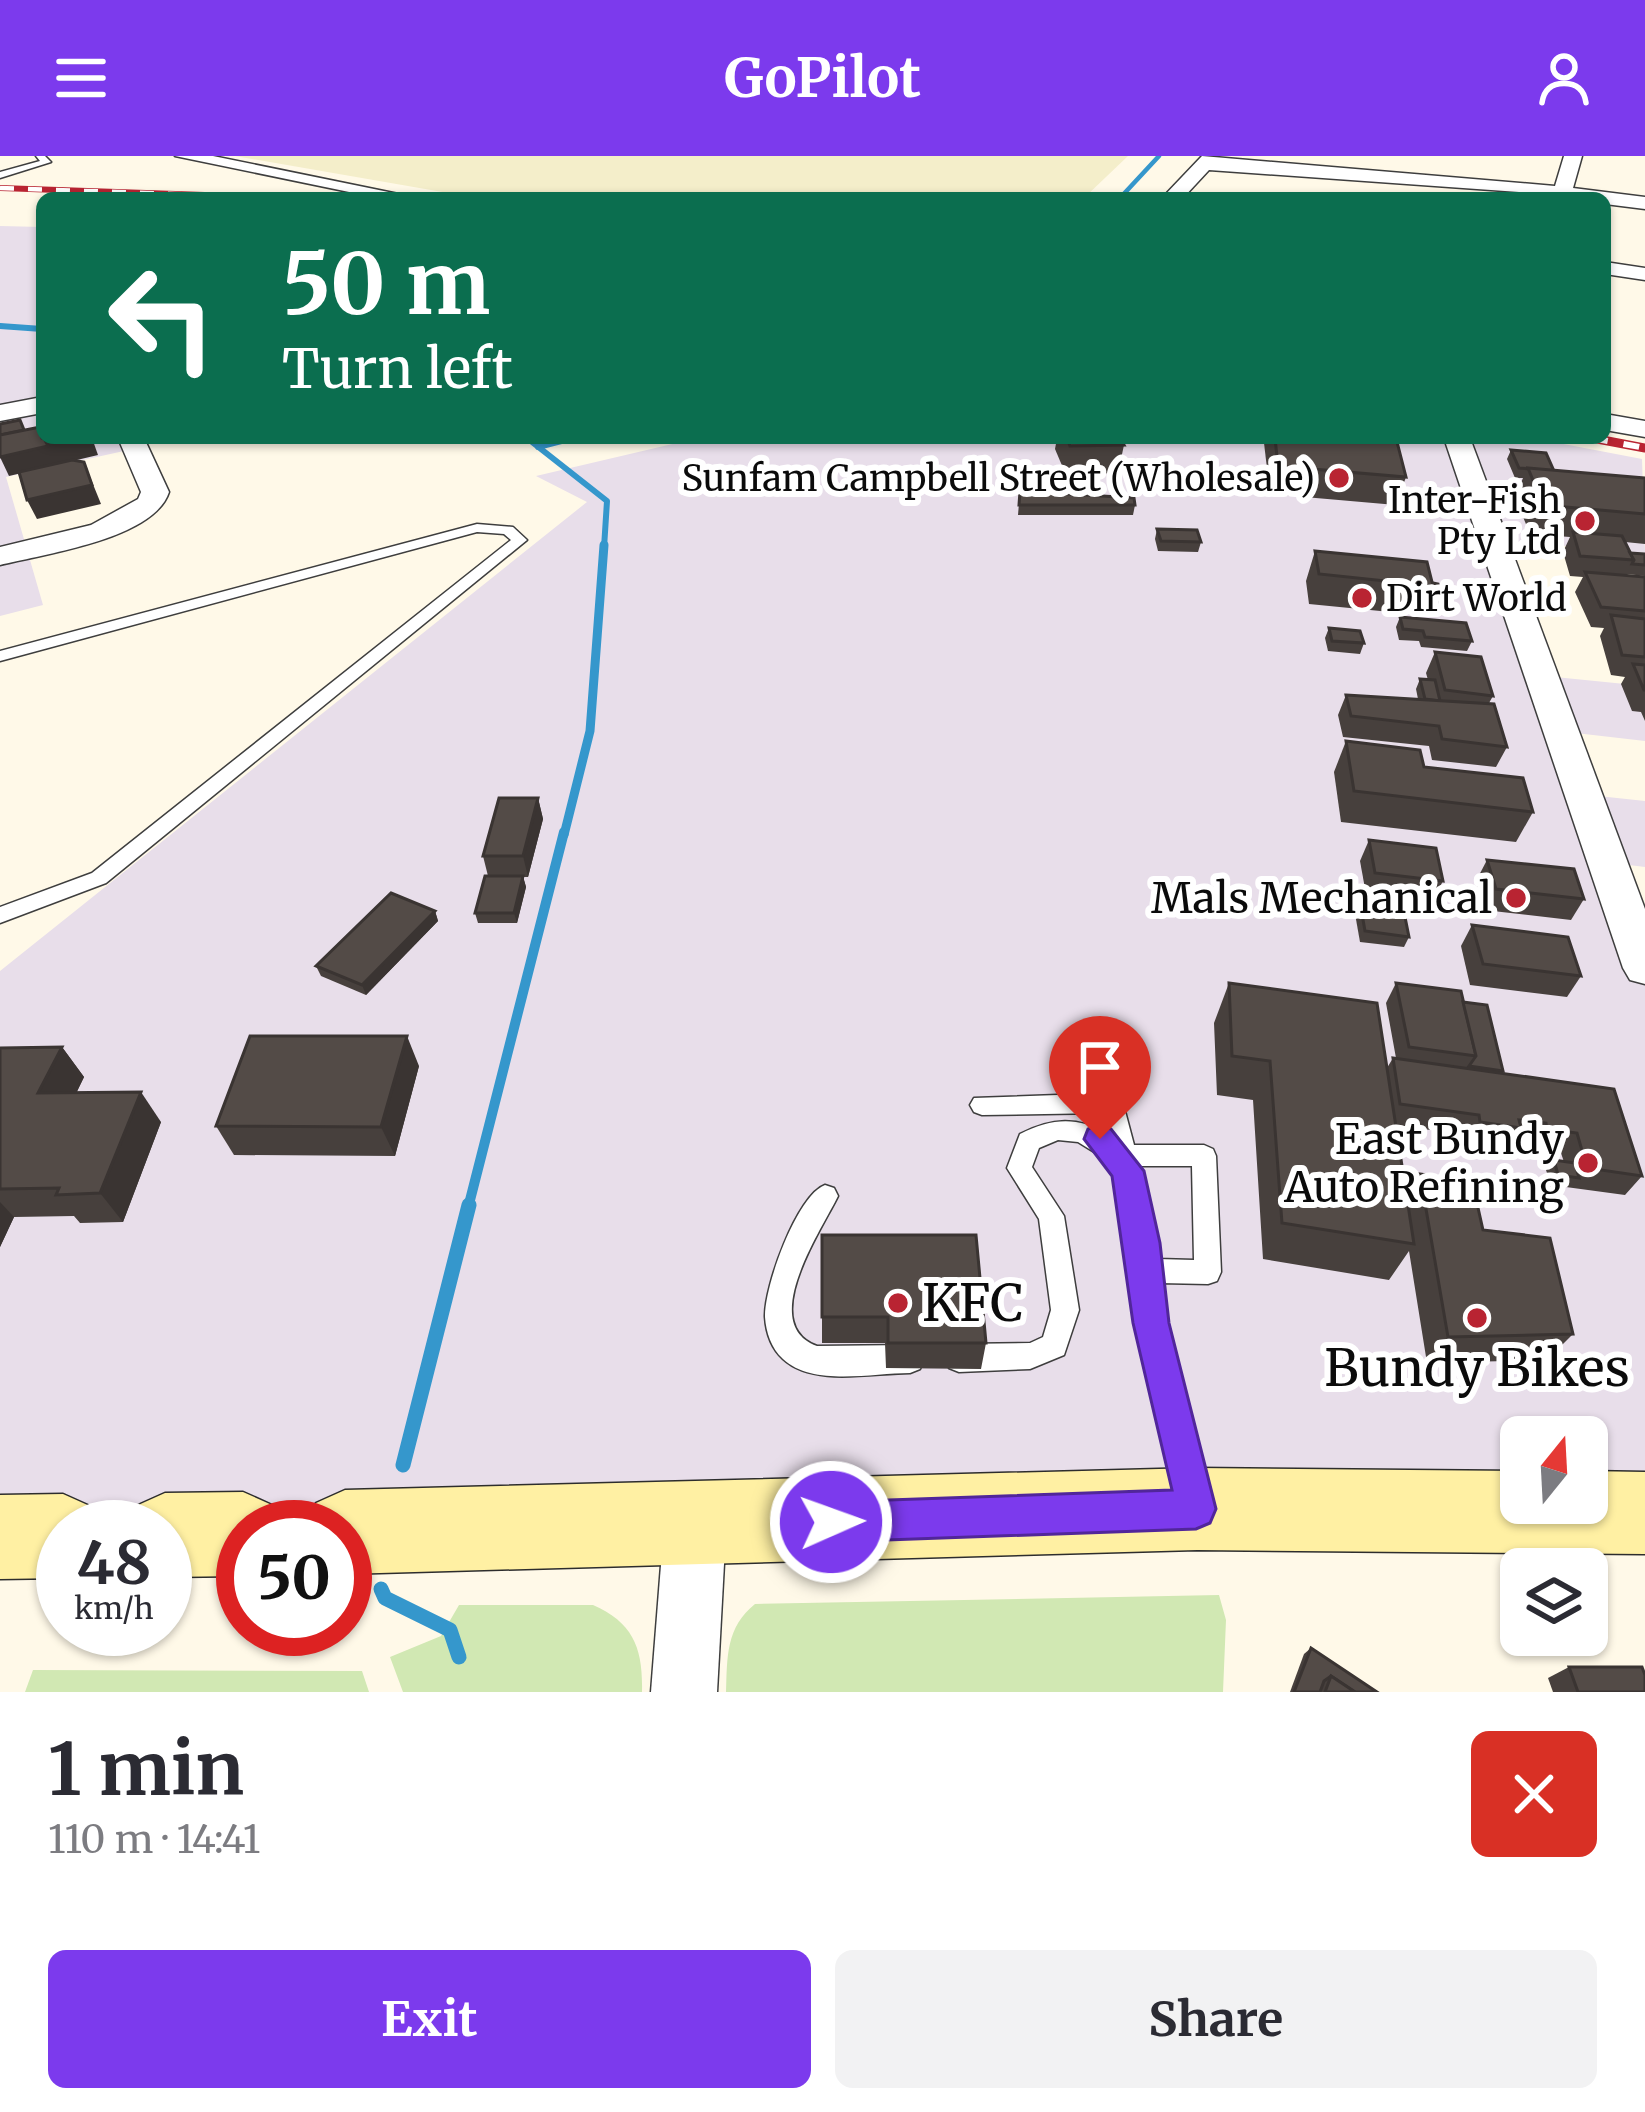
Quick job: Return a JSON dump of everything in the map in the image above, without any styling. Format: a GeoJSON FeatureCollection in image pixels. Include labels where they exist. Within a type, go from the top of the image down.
{"type":"FeatureCollection","features":[{"type":"Feature","properties":{"kind":"main road"},"geometry":{"type":"LineString","coordinates":[[372,1532],[694,1527],[1196,1509],[1645,1513]]}},
{"type":"Feature","properties":{"kind":"main road"},"geometry":{"type":"LineString","coordinates":[[0,1537],[36,1536]]}},
{"type":"Feature","properties":{"kind":"street"},"geometry":{"type":"LineString","coordinates":[[184,156],[376,192]]}},
{"type":"Feature","properties":{"kind":"street"},"geometry":{"type":"LineString","coordinates":[[1563,191],[1573,156]]}},
{"type":"Feature","properties":{"kind":"street"},"geometry":{"type":"LineString","coordinates":[[1178,192],[1209,160],[1570,192]]}},
{"type":"Feature","properties":{"kind":"street"},"geometry":{"type":"LineString","coordinates":[[1611,197],[1645,202]]}},
{"type":"Feature","properties":{"kind":"street"},"geometry":{"type":"LineString","coordinates":[[1611,269],[1645,274]]}},
{"type":"Feature","properties":{"kind":"street"},"geometry":{"type":"LineString","coordinates":[[0,413],[36,406]]}},
{"type":"Feature","properties":{"kind":"street"},"geometry":{"type":"LineString","coordinates":[[1611,423],[1645,429]]}},
{"type":"Feature","properties":{"kind":"street"},"geometry":{"type":"LineString","coordinates":[[0,556],[101,531],[144,509],[155,492],[133,444]]}},
{"type":"Feature","properties":{"kind":"street"},"geometry":{"type":"LineString","coordinates":[[1459,444],[1645,968]]}},
{"type":"Feature","properties":{"kind":"street"},"geometry":{"type":"LineString","coordinates":[[684,1692],[694,1527]]}},
{"type":"Feature","properties":{"kind":"lane"},"geometry":{"type":"LineString","coordinates":[[0,175],[38,168],[47,162],[40,156]]}},
{"type":"Feature","properties":{"kind":"lane"},"geometry":{"type":"LineString","coordinates":[[0,656],[477,528],[508,530],[520,540],[99,878],[0,915]]}},
{"type":"Feature","properties":{"kind":"lane"},"geometry":{"type":"LineString","coordinates":[[982,1105],[1113,1103],[1146,1271],[1151,1323],[1196,1509]]}},
{"type":"Feature","properties":{"kind":"lane"},"geometry":{"type":"LineString","coordinates":[[825,1196],[777,1301],[779,1331],[789,1346],[816,1360],[1016,1358],[1054,1346],[1066,1324],[1051,1216],[1024,1180],[1023,1149],[1040,1134],[1070,1129],[1100,1139],[1125,1162],[1204,1156],[1208,1272],[1146,1271]]}},
{"type":"Feature","properties":{"kind":"shaded area"},"geometry":{"type":"Polygon","coordinates":[[[235,156],[1128,156],[1090,192],[442,192],[235,156]]]}},
{"type":"Feature","properties":{"kind":"shaded area"},"geometry":{"type":"Polygon","coordinates":[[[0,226],[36,227],[36,444],[131,444],[133,449],[6,477],[43,605],[0,616],[0,226]]]}},
{"type":"Feature","properties":{"kind":"shaded area"},"geometry":{"type":"Polygon","coordinates":[[[672,444],[1563,444],[1642,459],[1645,553],[1497,540],[1545,676],[1645,686],[1645,741],[1567,732],[1589,795],[1645,801],[1645,867],[1613,863],[1645,941],[1645,1517],[1608,1517],[1608,1416],[1500,1416],[1500,1518],[372,1526],[372,1500],[216,1500],[216,1527],[192,1527],[192,1500],[36,1500],[36,1528],[0,1528],[0,971],[587,502],[536,476],[672,444]]]}},
{"type":"Feature","properties":{"kind":"green space"},"geometry":{"type":"Polygon","coordinates":[[[1219,1595],[1226,1620],[1223,1692],[726,1692],[733,1633],[755,1604],[1219,1595]]]}},
{"type":"Feature","properties":{"kind":"green space"},"geometry":{"type":"Polygon","coordinates":[[[459,1605],[593,1605],[618,1620],[633,1639],[641,1663],[642,1692],[403,1692],[390,1657],[441,1636],[459,1605]]]}},
{"type":"Feature","properties":{"kind":"green space"},"geometry":{"type":"Polygon","coordinates":[[[33,1670],[362,1671],[369,1692],[25,1692],[33,1670]]]}},
{"type":"Feature","properties":{"kind":"building"},"geometry":{"type":"Polygon","coordinates":[[[20,420],[24,430],[0,435],[0,424],[20,420]]]}},
{"type":"Feature","properties":{"kind":"building"},"geometry":{"type":"Polygon","coordinates":[[[36,428],[36,444],[48,446],[0,457],[0,435],[36,428]]]}},
{"type":"Feature","properties":{"kind":"building"},"geometry":{"type":"Polygon","coordinates":[[[1276,444],[1398,444],[1406,477],[1278,466],[1276,444]]]}},
{"type":"Feature","properties":{"kind":"building"},"geometry":{"type":"Polygon","coordinates":[[[1511,450],[1546,453],[1554,471],[1519,468],[1511,450]]]}},
{"type":"Feature","properties":{"kind":"building"},"geometry":{"type":"Polygon","coordinates":[[[72,460],[84,462],[92,485],[27,500],[19,472],[72,460]]]}},
{"type":"Feature","properties":{"kind":"building"},"geometry":{"type":"Polygon","coordinates":[[[1528,468],[1645,478],[1645,514],[1543,505],[1528,468]]]}},
{"type":"Feature","properties":{"kind":"building"},"geometry":{"type":"Polygon","coordinates":[[[1020,491],[1134,498],[1135,505],[1019,505],[1020,491]]]}},
{"type":"Feature","properties":{"kind":"building"},"geometry":{"type":"Polygon","coordinates":[[[1157,529],[1197,530],[1201,542],[1161,541],[1157,529]]]}},
{"type":"Feature","properties":{"kind":"building"},"geometry":{"type":"Polygon","coordinates":[[[1573,532],[1622,536],[1634,560],[1580,556],[1573,532]]]}},
{"type":"Feature","properties":{"kind":"building"},"geometry":{"type":"Polygon","coordinates":[[[1315,551],[1427,562],[1433,586],[1319,574],[1315,551]]]}},
{"type":"Feature","properties":{"kind":"building"},"geometry":{"type":"Polygon","coordinates":[[[1630,553],[1645,554],[1645,565],[1632,564],[1630,553]]]}},
{"type":"Feature","properties":{"kind":"building"},"geometry":{"type":"Polygon","coordinates":[[[1585,572],[1645,577],[1645,611],[1601,607],[1585,572]]]}},
{"type":"Feature","properties":{"kind":"building"},"geometry":{"type":"Polygon","coordinates":[[[1433,583],[1438,584],[1443,605],[1426,603],[1433,583]]]}},
{"type":"Feature","properties":{"kind":"building"},"geometry":{"type":"Polygon","coordinates":[[[1611,615],[1645,619],[1645,657],[1622,655],[1611,615]]]}},
{"type":"Feature","properties":{"kind":"building"},"geometry":{"type":"Polygon","coordinates":[[[1400,617],[1466,623],[1472,641],[1425,637],[1423,631],[1403,629],[1400,617]]]}},
{"type":"Feature","properties":{"kind":"building"},"geometry":{"type":"Polygon","coordinates":[[[1329,628],[1360,631],[1364,643],[1332,641],[1329,628]]]}},
{"type":"Feature","properties":{"kind":"building"},"geometry":{"type":"Polygon","coordinates":[[[1435,652],[1481,657],[1493,696],[1445,690],[1435,652]]]}},
{"type":"Feature","properties":{"kind":"building"},"geometry":{"type":"Polygon","coordinates":[[[1633,664],[1645,665],[1645,690],[1644,690],[1633,664]]]}},
{"type":"Feature","properties":{"kind":"building"},"geometry":{"type":"Polygon","coordinates":[[[1420,679],[1435,680],[1440,701],[1425,699],[1420,679]]]}},
{"type":"Feature","properties":{"kind":"building"},"geometry":{"type":"Polygon","coordinates":[[[1346,695],[1494,704],[1507,747],[1442,739],[1439,726],[1351,716],[1346,695]]]}},
{"type":"Feature","properties":{"kind":"building"},"geometry":{"type":"Polygon","coordinates":[[[1346,741],[1420,750],[1424,767],[1523,778],[1533,812],[1354,791],[1346,741]]]}},
{"type":"Feature","properties":{"kind":"building"},"geometry":{"type":"Polygon","coordinates":[[[499,798],[538,798],[523,856],[483,856],[499,798]]]}},
{"type":"Feature","properties":{"kind":"building"},"geometry":{"type":"Polygon","coordinates":[[[1369,840],[1436,848],[1443,881],[1375,873],[1369,840]]]}},
{"type":"Feature","properties":{"kind":"building"},"geometry":{"type":"Polygon","coordinates":[[[1487,860],[1574,869],[1584,899],[1496,889],[1487,860]]]}},
{"type":"Feature","properties":{"kind":"building"},"geometry":{"type":"Polygon","coordinates":[[[485,876],[523,876],[514,913],[475,913],[485,876]]]}},
{"type":"Feature","properties":{"kind":"building"},"geometry":{"type":"Polygon","coordinates":[[[391,893],[435,911],[362,985],[316,966],[391,893]]]}},
{"type":"Feature","properties":{"kind":"building"},"geometry":{"type":"Polygon","coordinates":[[[1359,897],[1402,902],[1409,937],[1365,931],[1359,897]]]}},
{"type":"Feature","properties":{"kind":"building"},"geometry":{"type":"Polygon","coordinates":[[[1472,925],[1568,937],[1581,976],[1483,964],[1472,925]]]}},
{"type":"Feature","properties":{"kind":"building"},"geometry":{"type":"Polygon","coordinates":[[[1229,983],[1377,1003],[1414,1244],[1282,1223],[1270,1061],[1232,1056],[1229,983]]]}},
{"type":"Feature","properties":{"kind":"building"},"geometry":{"type":"Polygon","coordinates":[[[1396,983],[1461,991],[1476,1056],[1409,1047],[1396,983]]]}},
{"type":"Feature","properties":{"kind":"building"},"geometry":{"type":"Polygon","coordinates":[[[1463,1002],[1487,1005],[1503,1071],[1469,1066],[1476,1056],[1463,1002]]]}},
{"type":"Feature","properties":{"kind":"building"},"geometry":{"type":"Polygon","coordinates":[[[250,1036],[407,1036],[381,1127],[216,1126],[250,1036]]]}},
{"type":"Feature","properties":{"kind":"building"},"geometry":{"type":"Polygon","coordinates":[[[62,1047],[38,1093],[141,1092],[100,1193],[56,1195],[59,1188],[0,1189],[0,1048],[62,1047]]]}},
{"type":"Feature","properties":{"kind":"building"},"geometry":{"type":"Polygon","coordinates":[[[1393,1058],[1614,1089],[1642,1176],[1587,1168],[1577,1133],[1547,1129],[1546,1123],[1519,1120],[1521,1128],[1480,1122],[1479,1115],[1400,1104],[1393,1058]]]}},
{"type":"Feature","properties":{"kind":"building"},"geometry":{"type":"Polygon","coordinates":[[[1554,1160],[1575,1163],[1579,1178],[1558,1175],[1554,1160]]]}},
{"type":"Feature","properties":{"kind":"building"},"geometry":{"type":"Polygon","coordinates":[[[1420,1174],[1472,1181],[1483,1230],[1550,1238],[1573,1334],[1448,1337],[1420,1174]]]}},
{"type":"Feature","properties":{"kind":"building","name":"KFC"},"geometry":{"type":"Polygon","coordinates":[[[822,1235],[976,1235],[986,1343],[888,1343],[888,1317],[822,1317],[822,1235]]]}},
{"type":"Feature","properties":{"kind":"building"},"geometry":{"type":"Polygon","coordinates":[[[1311,1648],[1377,1692],[1355,1692],[1331,1676],[1320,1692],[1294,1692],[1311,1648]]]}},
{"type":"Feature","properties":{"kind":"building"},"geometry":{"type":"Polygon","coordinates":[[[1569,1667],[1642,1667],[1645,1692],[1578,1692],[1569,1667]]]}},
{"type":"Feature","properties":{"kind":"building"},"geometry":{"type":"Polygon","coordinates":[[[1331,1676],[1355,1692],[1325,1692],[1331,1676]]]}},
{"type":"Feature","properties":{"kind":"waterway"},"geometry":{"type":"LineString","coordinates":[[1126,192],[1159,156]]}},
{"type":"Feature","properties":{"kind":"waterway"},"geometry":{"type":"LineString","coordinates":[[15,327],[0,326],[36,329]]}},
{"type":"Feature","properties":{"kind":"waterway"},"geometry":{"type":"LineString","coordinates":[[535,444],[538,447]]}},
{"type":"Feature","properties":{"kind":"waterway"},"geometry":{"type":"LineString","coordinates":[[538,447],[550,444]]}},
{"type":"Feature","properties":{"kind":"waterway"},"geometry":{"type":"LineString","coordinates":[[538,447],[607,501],[604,548]]}},
{"type":"Feature","properties":{"kind":"waterway"},"geometry":{"type":"LineString","coordinates":[[564,835],[590,731],[604,545]]}},
{"type":"Feature","properties":{"kind":"waterway"},"geometry":{"type":"LineString","coordinates":[[468,1208],[564,832]]}},
{"type":"Feature","properties":{"kind":"waterway"},"geometry":{"type":"LineString","coordinates":[[403,1465],[469,1205]]}},
{"type":"Feature","properties":{"kind":"waterway"},"geometry":{"type":"LineString","coordinates":[[381,1589],[385,1598],[450,1630],[459,1657]]}},
{"type":"Feature","properties":{"kind":"railway"},"geometry":{"type":"LineString","coordinates":[[0,188],[116,192]]}},
{"type":"Feature","properties":{"kind":"railway"},"geometry":{"type":"LineString","coordinates":[[1611,442],[1645,448]]}},
{"type":"Feature","properties":{"kind":"place","name":"Sunfam Campbell Street (Wholesale)"},"geometry":{"type":"Point","coordinates":[1339,478]}},
{"type":"Feature","properties":{"kind":"place","name":"Inter-Fish Pty Ltd"},"geometry":{"type":"Point","coordinates":[1585,521]}},
{"type":"Feature","properties":{"kind":"place","name":"Dirt World"},"geometry":{"type":"Point","coordinates":[1362,598]}},
{"type":"Feature","properties":{"kind":"place","name":"Mals Mechanical"},"geometry":{"type":"Point","coordinates":[1516,898]}},
{"type":"Feature","properties":{"kind":"place","name":"East Bundy Auto Refining"},"geometry":{"type":"Point","coordinates":[1588,1163]}},
{"type":"Feature","properties":{"kind":"place","name":"KFC"},"geometry":{"type":"Point","coordinates":[898,1303]}},
{"type":"Feature","properties":{"kind":"place","name":"Bundy Bikes"},"geometry":{"type":"Point","coordinates":[1477,1318]}},
{"type":"Feature","properties":{"kind":"route"},"geometry":{"type":"LineString","coordinates":[[831,1522],[1196,1509],[1151,1323],[1143,1243],[1127,1171],[1100,1139]]}}]}
